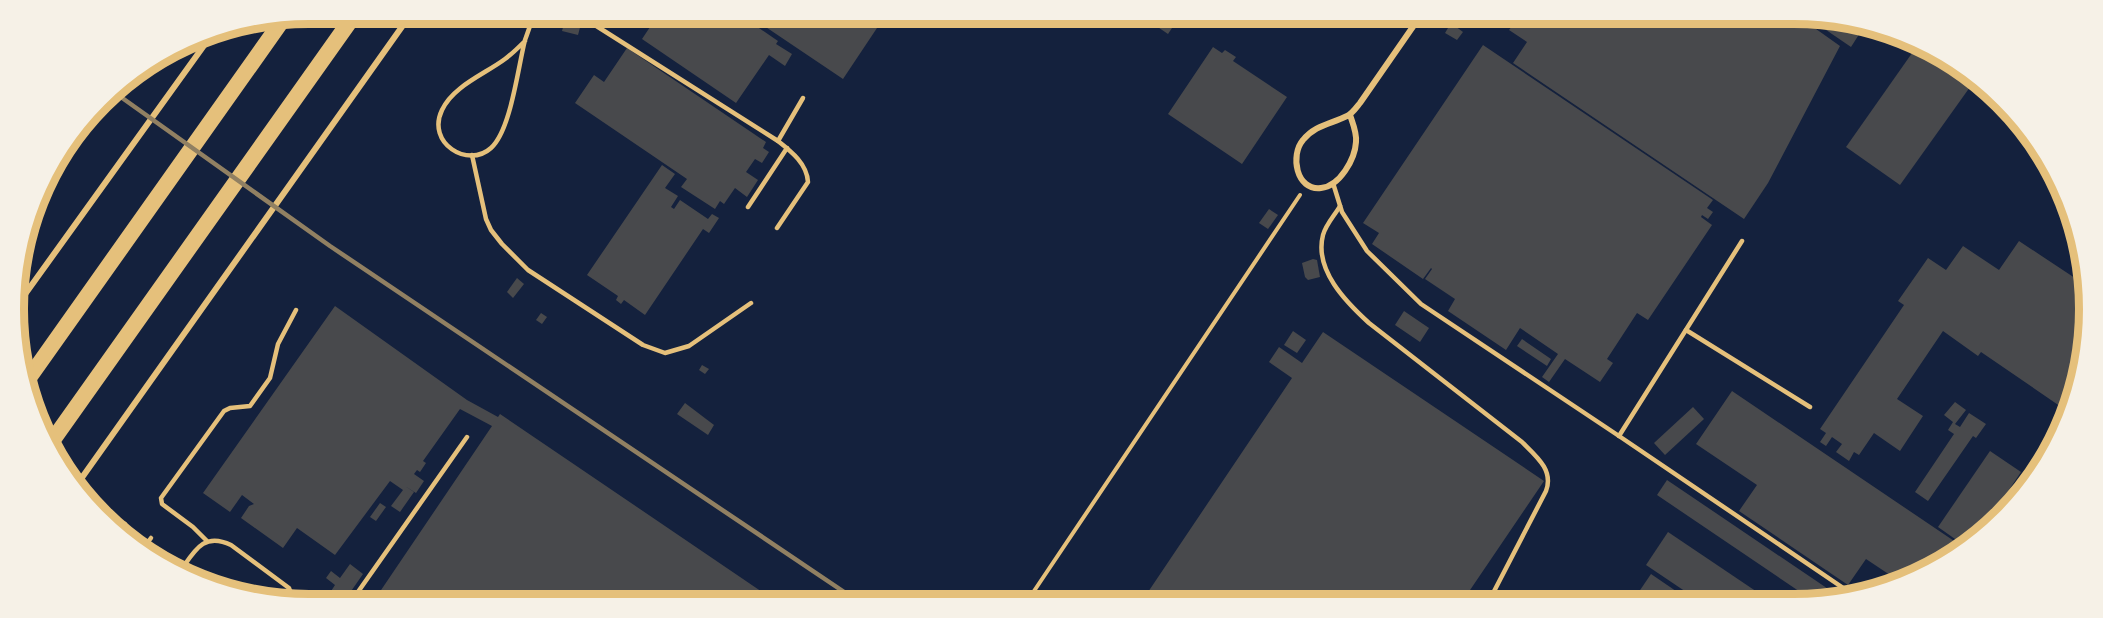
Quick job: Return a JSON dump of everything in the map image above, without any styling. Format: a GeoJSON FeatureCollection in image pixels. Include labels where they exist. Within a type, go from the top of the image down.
{"type":"FeatureCollection","features":[{"type":"Feature","properties":{"kind":"highway"},"geometry":{"type":"LineString","coordinates":[[54,438],[348,24]]}},
{"type":"Feature","properties":{"kind":"highway"},"geometry":{"type":"LineString","coordinates":[[32,374],[280,26]]}},
{"type":"Feature","properties":{"kind":"street"},"geometry":{"type":"LineString","coordinates":[[81,479],[404,24]]}},
{"type":"Feature","properties":{"kind":"street"},"geometry":{"type":"LineString","coordinates":[[1350,116],[1356,140],[1355,148],[1340,177],[1333,183],[1318,188],[1307,184],[1300,177],[1295,165],[1296,153],[1301,141],[1317,127],[1350,116],[1415,24]]}},
{"type":"Feature","properties":{"kind":"street"},"geometry":{"type":"LineString","coordinates":[[25,295],[205,44]]}},
{"type":"Feature","properties":{"kind":"lane"},"geometry":{"type":"LineString","coordinates":[[525,41],[506,59],[457,92],[441,111],[438,132],[447,146],[472,155],[491,148],[510,112],[531,24]]}},
{"type":"Feature","properties":{"kind":"lane"},"geometry":{"type":"LineString","coordinates":[[593,24],[787,147],[802,164],[808,182],[777,228]]}},
{"type":"Feature","properties":{"kind":"lane"},"geometry":{"type":"LineString","coordinates":[[778,141],[803,98]]}},
{"type":"Feature","properties":{"kind":"lane"},"geometry":{"type":"LineString","coordinates":[[748,207],[787,147]]}},
{"type":"Feature","properties":{"kind":"lane"},"geometry":{"type":"LineString","coordinates":[[472,155],[486,219],[491,230],[508,251],[528,270],[643,345],[665,353],[689,346],[751,303]]}},
{"type":"Feature","properties":{"kind":"lane"},"geometry":{"type":"LineString","coordinates":[[1333,183],[1340,206],[1352,230],[1367,251],[1420,304],[1846,590]]}},
{"type":"Feature","properties":{"kind":"lane"},"geometry":{"type":"LineString","coordinates":[[1340,206],[1323,234],[1321,251],[1323,262],[1338,290],[1369,323],[1522,442],[1536,456],[1546,471],[1548,485],[1546,491],[1493,594]]}},
{"type":"Feature","properties":{"kind":"lane"},"geometry":{"type":"LineString","coordinates":[[1619,436],[1742,241]]}},
{"type":"Feature","properties":{"kind":"lane"},"geometry":{"type":"LineString","coordinates":[[207,541],[162,504],[161,498],[224,411],[230,408],[250,406],[260,393],[270,378],[280,338],[296,310]]}},
{"type":"Feature","properties":{"kind":"lane"},"geometry":{"type":"LineString","coordinates":[[1686,330],[1810,407]]}},
{"type":"Feature","properties":{"kind":"lane"},"geometry":{"type":"LineString","coordinates":[[357,594],[467,437]]}},
{"type":"Feature","properties":{"kind":"lane"},"geometry":{"type":"LineString","coordinates":[[147,543],[151,538]]}},
{"type":"Feature","properties":{"kind":"lane"},"geometry":{"type":"LineString","coordinates":[[184,566],[197,548],[207,541],[221,540],[289,588],[291,593]]}},
{"type":"Feature","properties":{"kind":"path"},"geometry":{"type":"LineString","coordinates":[[1032,594],[1307,184]]}},
{"type":"Feature","properties":{"kind":"building"},"geometry":{"type":"Polygon","coordinates":[[[564,24],[581,24],[578,35],[562,31],[564,24]]]}},
{"type":"Feature","properties":{"kind":"building"},"geometry":{"type":"Polygon","coordinates":[[[652,24],[753,24],[778,41],[776,44],[792,54],[785,66],[769,55],[736,103],[642,39],[652,24]]]}},
{"type":"Feature","properties":{"kind":"building"},"geometry":{"type":"Polygon","coordinates":[[[761,24],[880,24],[843,79],[761,24]]]}},
{"type":"Feature","properties":{"kind":"building"},"geometry":{"type":"Polygon","coordinates":[[[1153,24],[1166,24],[1172,28],[1168,34],[1153,24]]]}},
{"type":"Feature","properties":{"kind":"building"},"geometry":{"type":"Polygon","coordinates":[[[1450,24],[1463,32],[1457,40],[1445,33],[1450,24]]]}},
{"type":"Feature","properties":{"kind":"building"},"geometry":{"type":"Polygon","coordinates":[[[1514,24],[1794,24],[1810,25],[1840,46],[1768,183],[1744,219],[1513,63],[1527,42],[1509,30],[1514,24]]]}},
{"type":"Feature","properties":{"kind":"building"},"geometry":{"type":"Polygon","coordinates":[[[1819,25],[1861,32],[1851,47],[1819,25]]]}},
{"type":"Feature","properties":{"kind":"building"},"geometry":{"type":"Polygon","coordinates":[[[1483,45],[1713,200],[1707,208],[1713,212],[1708,219],[1702,215],[1701,217],[1712,225],[1648,320],[1637,313],[1607,359],[1613,363],[1600,382],[1565,359],[1549,382],[1542,377],[1558,354],[1520,328],[1506,350],[1448,311],[1455,299],[1425,279],[1431,268],[1423,279],[1372,244],[1379,233],[1363,223],[1483,45]]]}},
{"type":"Feature","properties":{"kind":"building"},"geometry":{"type":"Polygon","coordinates":[[[1213,47],[1222,53],[1225,50],[1236,57],[1233,61],[1287,97],[1242,164],[1168,114],[1213,47]]]}},
{"type":"Feature","properties":{"kind":"building"},"geometry":{"type":"Polygon","coordinates":[[[627,48],[766,142],[763,148],[769,152],[762,163],[755,159],[746,172],[758,180],[747,197],[735,188],[724,204],[720,201],[715,209],[681,187],[687,179],[575,103],[594,75],[604,82],[627,48]]]}},
{"type":"Feature","properties":{"kind":"building"},"geometry":{"type":"Polygon","coordinates":[[[1914,50],[1936,62],[1971,86],[1900,185],[1846,147],[1914,50]]]}},
{"type":"Feature","properties":{"kind":"building"},"geometry":{"type":"Polygon","coordinates":[[[662,165],[675,174],[665,188],[678,196],[671,207],[674,209],[680,200],[708,219],[712,214],[719,218],[709,233],[703,229],[645,315],[624,300],[621,304],[616,300],[618,296],[587,275],[662,165]]]}},
{"type":"Feature","properties":{"kind":"building"},"geometry":{"type":"Polygon","coordinates":[[[1269,209],[1278,215],[1268,229],[1259,223],[1269,209]]]}},
{"type":"Feature","properties":{"kind":"building"},"geometry":{"type":"Polygon","coordinates":[[[2019,241],[2077,280],[2077,346],[2061,407],[1981,352],[1978,356],[1943,331],[1897,399],[1923,416],[1900,451],[1874,433],[1859,455],[1854,452],[1849,461],[1836,452],[1842,444],[1832,437],[1826,446],[1820,442],[1826,433],[1820,429],[1904,305],[1898,301],[1928,258],[1946,270],[1963,246],[1999,270],[2019,241]]]}},
{"type":"Feature","properties":{"kind":"building"},"geometry":{"type":"Polygon","coordinates":[[[1317,260],[1320,277],[1308,280],[1305,277],[1302,263],[1317,260]]]}},
{"type":"Feature","properties":{"kind":"building"},"geometry":{"type":"Polygon","coordinates":[[[517,278],[524,284],[513,298],[507,292],[517,278]]]}},
{"type":"Feature","properties":{"kind":"building"},"geometry":{"type":"Polygon","coordinates":[[[335,306],[467,400],[498,417],[500,414],[765,594],[378,594],[492,426],[460,409],[423,461],[426,463],[420,472],[417,470],[414,474],[424,481],[416,493],[405,486],[414,492],[400,512],[391,506],[403,490],[390,481],[335,555],[297,528],[283,548],[241,518],[249,506],[254,504],[242,495],[230,512],[203,493],[335,306]]]}},
{"type":"Feature","properties":{"kind":"building"},"geometry":{"type":"Polygon","coordinates":[[[1404,311],[1429,328],[1420,342],[1395,325],[1404,311]]]}},
{"type":"Feature","properties":{"kind":"building"},"geometry":{"type":"Polygon","coordinates":[[[541,313],[547,317],[542,324],[536,320],[541,313]]]}},
{"type":"Feature","properties":{"kind":"building"},"geometry":{"type":"Polygon","coordinates":[[[1293,331],[1306,340],[1297,353],[1284,345],[1293,331]]]}},
{"type":"Feature","properties":{"kind":"building"},"geometry":{"type":"Polygon","coordinates":[[[1323,332],[1544,481],[1467,594],[1147,594],[1292,378],[1269,362],[1279,347],[1302,363],[1323,332]]]}},
{"type":"Feature","properties":{"kind":"building"},"geometry":{"type":"Polygon","coordinates":[[[1522,339],[1551,359],[1547,366],[1517,346],[1522,339]]]}},
{"type":"Feature","properties":{"kind":"building"},"geometry":{"type":"Polygon","coordinates":[[[702,365],[709,369],[705,374],[699,370],[702,365]]]}},
{"type":"Feature","properties":{"kind":"building"},"geometry":{"type":"Polygon","coordinates":[[[1732,391],[1957,543],[1920,565],[1892,576],[1866,559],[1848,585],[1739,511],[1757,485],[1696,444],[1732,391]]]}},
{"type":"Feature","properties":{"kind":"building"},"geometry":{"type":"Polygon","coordinates":[[[1955,402],[1966,410],[1955,424],[1960,427],[1969,413],[1986,424],[1976,438],[1973,436],[1928,501],[1915,492],[1954,434],[1948,430],[1953,422],[1944,415],[1955,402]]]}},
{"type":"Feature","properties":{"kind":"building"},"geometry":{"type":"Polygon","coordinates":[[[685,403],[714,425],[708,435],[677,414],[685,403]]]}},
{"type":"Feature","properties":{"kind":"building"},"geometry":{"type":"Polygon","coordinates":[[[1693,407],[1704,419],[1665,455],[1654,443],[1693,407]]]}},
{"type":"Feature","properties":{"kind":"building"},"geometry":{"type":"Polygon","coordinates":[[[1990,451],[2021,472],[1993,514],[1958,541],[1938,527],[1990,451]]]}},
{"type":"Feature","properties":{"kind":"building"},"geometry":{"type":"Polygon","coordinates":[[[1667,480],[1832,592],[1803,594],[1657,495],[1667,480]]]}},
{"type":"Feature","properties":{"kind":"building"},"geometry":{"type":"Polygon","coordinates":[[[380,503],[386,507],[376,521],[370,517],[380,503]]]}},
{"type":"Feature","properties":{"kind":"building"},"geometry":{"type":"Polygon","coordinates":[[[1668,532],[1760,594],[1689,594],[1646,565],[1668,532]]]}},
{"type":"Feature","properties":{"kind":"building"},"geometry":{"type":"Polygon","coordinates":[[[350,564],[363,574],[349,594],[329,594],[335,585],[326,578],[331,571],[340,578],[350,564]]]}},
{"type":"Feature","properties":{"kind":"building"},"geometry":{"type":"Polygon","coordinates":[[[1651,574],[1680,594],[1637,594],[1651,574]]]}},
{"type":"Feature","properties":{"kind":"railway"},"geometry":{"type":"LineString","coordinates":[[120,96],[330,246],[847,594]]}}]}
